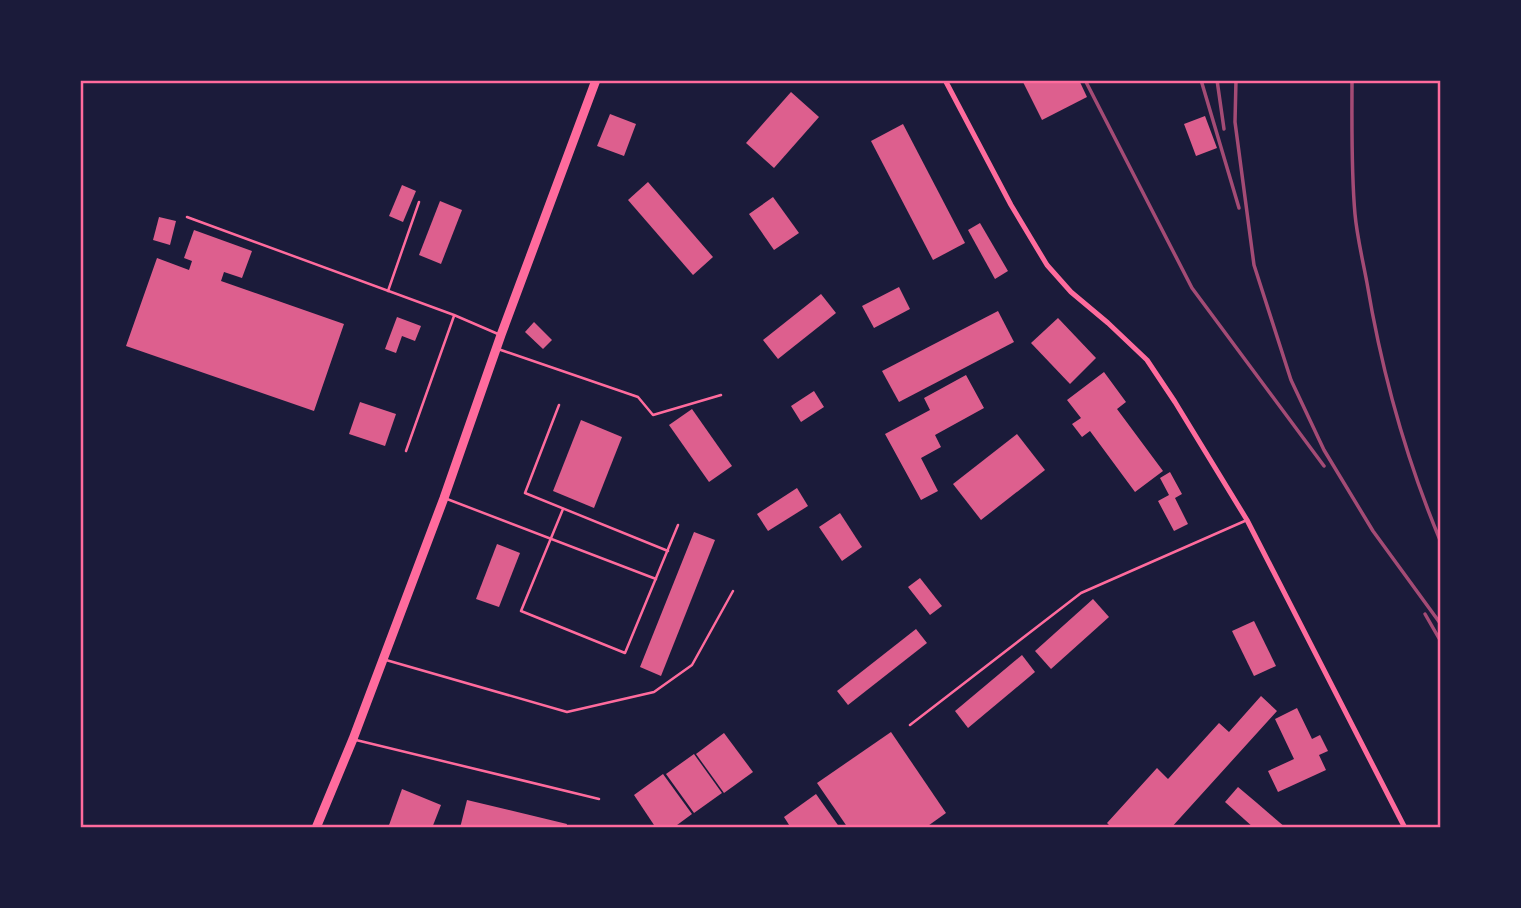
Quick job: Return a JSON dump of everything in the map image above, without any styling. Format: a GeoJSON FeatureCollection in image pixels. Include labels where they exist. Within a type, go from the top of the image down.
{"type":"FeatureCollection","features":[{"type":"Feature","properties":{"kind":"main road"},"geometry":{"type":"LineString","coordinates":[[316,828],[353,739],[444,498],[501,335],[596,80]]}},
{"type":"Feature","properties":{"kind":"street"},"geometry":{"type":"LineString","coordinates":[[945,80],[1011,205],[1047,265],[1071,292],[1147,360],[1175,402],[1247,520],[1405,828]]}},
{"type":"Feature","properties":{"kind":"lane"},"geometry":{"type":"LineString","coordinates":[[388,291],[419,202]]}},
{"type":"Feature","properties":{"kind":"lane"},"geometry":{"type":"LineString","coordinates":[[187,218],[454,315],[501,335]]}},
{"type":"Feature","properties":{"kind":"lane"},"geometry":{"type":"LineString","coordinates":[[405,451],[454,315]]}},
{"type":"Feature","properties":{"kind":"lane"},"geometry":{"type":"LineString","coordinates":[[498,349],[638,397],[653,415],[721,394]]}},
{"type":"Feature","properties":{"kind":"lane"},"geometry":{"type":"LineString","coordinates":[[559,405],[525,494],[667,551]]}},
{"type":"Feature","properties":{"kind":"lane"},"geometry":{"type":"LineString","coordinates":[[444,498],[657,579]]}},
{"type":"Feature","properties":{"kind":"lane"},"geometry":{"type":"LineString","coordinates":[[563,509],[521,611],[625,653],[678,525]]}},
{"type":"Feature","properties":{"kind":"lane"},"geometry":{"type":"LineString","coordinates":[[910,725],[1081,593],[1247,520]]}},
{"type":"Feature","properties":{"kind":"lane"},"geometry":{"type":"LineString","coordinates":[[383,659],[567,712],[654,692],[692,665],[733,591]]}},
{"type":"Feature","properties":{"kind":"lane"},"geometry":{"type":"LineString","coordinates":[[353,739],[599,799]]}},
{"type":"Feature","properties":{"kind":"building"},"geometry":{"type":"Polygon","coordinates":[[[1022,80],[1079,80],[1087,97],[1042,120],[1022,80]]]}},
{"type":"Feature","properties":{"kind":"building"},"geometry":{"type":"Polygon","coordinates":[[[791,92],[819,117],[774,168],[746,143],[791,92]]]}},
{"type":"Feature","properties":{"kind":"building"},"geometry":{"type":"Polygon","coordinates":[[[610,114],[636,124],[624,156],[597,146],[610,114]]]}},
{"type":"Feature","properties":{"kind":"building"},"geometry":{"type":"Polygon","coordinates":[[[1205,116],[1217,148],[1196,156],[1184,124],[1205,116]]]}},
{"type":"Feature","properties":{"kind":"building"},"geometry":{"type":"Polygon","coordinates":[[[903,124],[965,243],[933,260],[871,141],[903,124]]]}},
{"type":"Feature","properties":{"kind":"building"},"geometry":{"type":"Polygon","coordinates":[[[648,182],[713,257],[693,275],[628,200],[648,182]]]}},
{"type":"Feature","properties":{"kind":"building"},"geometry":{"type":"Polygon","coordinates":[[[402,185],[416,191],[403,222],[389,216],[402,185]]]}},
{"type":"Feature","properties":{"kind":"building"},"geometry":{"type":"Polygon","coordinates":[[[773,197],[799,233],[774,250],[749,214],[773,197]]]}},
{"type":"Feature","properties":{"kind":"building"},"geometry":{"type":"Polygon","coordinates":[[[440,201],[462,210],[441,264],[419,255],[440,201]]]}},
{"type":"Feature","properties":{"kind":"building"},"geometry":{"type":"Polygon","coordinates":[[[159,217],[176,221],[170,245],[153,240],[159,217]]]}},
{"type":"Feature","properties":{"kind":"building"},"geometry":{"type":"Polygon","coordinates":[[[980,223],[1008,271],[995,279],[968,230],[980,223]]]}},
{"type":"Feature","properties":{"kind":"building"},"geometry":{"type":"Polygon","coordinates":[[[194,230],[252,251],[242,278],[224,272],[221,281],[344,324],[314,411],[126,346],[157,258],[189,270],[192,261],[184,258],[194,230]]]}},
{"type":"Feature","properties":{"kind":"building"},"geometry":{"type":"Polygon","coordinates":[[[899,287],[910,309],[874,328],[862,306],[899,287]]]}},
{"type":"Feature","properties":{"kind":"building"},"geometry":{"type":"Polygon","coordinates":[[[821,294],[836,313],[778,359],[763,340],[821,294]]]}},
{"type":"Feature","properties":{"kind":"building"},"geometry":{"type":"Polygon","coordinates":[[[998,311],[1014,342],[899,402],[882,371],[998,311]]]}},
{"type":"Feature","properties":{"kind":"building"},"geometry":{"type":"Polygon","coordinates":[[[397,317],[421,326],[415,341],[402,336],[396,353],[385,349],[397,317]]]}},
{"type":"Feature","properties":{"kind":"building"},"geometry":{"type":"Polygon","coordinates":[[[1058,318],[1096,358],[1070,384],[1031,343],[1058,318]]]}},
{"type":"Feature","properties":{"kind":"building"},"geometry":{"type":"Polygon","coordinates":[[[534,322],[552,340],[543,349],[525,332],[534,322]]]}},
{"type":"Feature","properties":{"kind":"building"},"geometry":{"type":"Polygon","coordinates":[[[1104,372],[1126,402],[1117,409],[1163,471],[1135,492],[1090,431],[1082,437],[1072,424],[1081,418],[1067,400],[1104,372]]]}},
{"type":"Feature","properties":{"kind":"building"},"geometry":{"type":"Polygon","coordinates":[[[966,375],[984,408],[935,435],[941,447],[921,458],[938,491],[921,500],[885,434],[930,410],[924,398],[966,375]]]}},
{"type":"Feature","properties":{"kind":"building"},"geometry":{"type":"Polygon","coordinates":[[[814,391],[824,407],[801,422],[791,406],[814,391]]]}},
{"type":"Feature","properties":{"kind":"building"},"geometry":{"type":"Polygon","coordinates":[[[360,402],[396,414],[385,446],[349,434],[360,402]]]}},
{"type":"Feature","properties":{"kind":"building"},"geometry":{"type":"Polygon","coordinates":[[[692,409],[732,466],[709,482],[669,425],[692,409]]]}},
{"type":"Feature","properties":{"kind":"building"},"geometry":{"type":"Polygon","coordinates":[[[581,420],[622,437],[594,508],[553,491],[581,420]]]}},
{"type":"Feature","properties":{"kind":"building"},"geometry":{"type":"Polygon","coordinates":[[[1017,434],[1045,470],[981,520],[953,484],[1017,434]]]}},
{"type":"Feature","properties":{"kind":"building"},"geometry":{"type":"Polygon","coordinates":[[[1170,472],[1182,494],[1175,498],[1188,524],[1174,531],[1158,501],[1169,495],[1160,478],[1170,472]]]}},
{"type":"Feature","properties":{"kind":"building"},"geometry":{"type":"Polygon","coordinates":[[[797,488],[808,506],[768,531],[757,514],[797,488]]]}},
{"type":"Feature","properties":{"kind":"building"},"geometry":{"type":"Polygon","coordinates":[[[840,513],[862,547],[842,561],[819,527],[840,513]]]}},
{"type":"Feature","properties":{"kind":"building"},"geometry":{"type":"Polygon","coordinates":[[[694,532],[715,540],[661,676],[640,667],[694,532]]]}},
{"type":"Feature","properties":{"kind":"building"},"geometry":{"type":"Polygon","coordinates":[[[497,544],[520,553],[499,607],[476,599],[497,544]]]}},
{"type":"Feature","properties":{"kind":"building"},"geometry":{"type":"Polygon","coordinates":[[[920,578],[942,606],[930,615],[908,587],[920,578]]]}},
{"type":"Feature","properties":{"kind":"building"},"geometry":{"type":"Polygon","coordinates":[[[1093,599],[1109,617],[1051,669],[1035,651],[1093,599]]]}},
{"type":"Feature","properties":{"kind":"building"},"geometry":{"type":"Polygon","coordinates":[[[1254,621],[1276,666],[1254,676],[1232,631],[1254,621]]]}},
{"type":"Feature","properties":{"kind":"building"},"geometry":{"type":"Polygon","coordinates":[[[916,629],[927,643],[848,705],[837,691],[916,629]]]}},
{"type":"Feature","properties":{"kind":"building"},"geometry":{"type":"Polygon","coordinates":[[[1022,655],[1035,672],[968,728],[955,711],[1022,655]]]}},
{"type":"Feature","properties":{"kind":"building"},"geometry":{"type":"Polygon","coordinates":[[[1261,696],[1277,711],[1171,828],[1112,828],[1107,823],[1157,768],[1168,779],[1219,723],[1229,732],[1261,696]]]}},
{"type":"Feature","properties":{"kind":"building"},"geometry":{"type":"Polygon","coordinates":[[[1297,708],[1312,739],[1320,735],[1328,751],[1319,755],[1326,770],[1278,792],[1268,771],[1294,759],[1275,719],[1297,708]]]}},
{"type":"Feature","properties":{"kind":"building"},"geometry":{"type":"Polygon","coordinates":[[[891,732],[946,813],[925,828],[848,828],[817,783],[891,732]]]}},
{"type":"Feature","properties":{"kind":"building"},"geometry":{"type":"Polygon","coordinates":[[[724,733],[753,772],[724,793],[696,754],[724,733]]]}},
{"type":"Feature","properties":{"kind":"building"},"geometry":{"type":"Polygon","coordinates":[[[694,754],[722,793],[694,813],[666,774],[694,754]]]}},
{"type":"Feature","properties":{"kind":"building"},"geometry":{"type":"Polygon","coordinates":[[[663,774],[692,814],[673,828],[656,828],[634,795],[663,774]]]}},
{"type":"Feature","properties":{"kind":"building"},"geometry":{"type":"Polygon","coordinates":[[[1238,787],[1286,828],[1254,828],[1225,802],[1238,787]]]}},
{"type":"Feature","properties":{"kind":"building"},"geometry":{"type":"Polygon","coordinates":[[[402,789],[441,805],[432,828],[388,828],[402,789]]]}},
{"type":"Feature","properties":{"kind":"building"},"geometry":{"type":"Polygon","coordinates":[[[816,794],[840,828],[791,828],[784,817],[816,794]]]}},
{"type":"Feature","properties":{"kind":"building"},"geometry":{"type":"Polygon","coordinates":[[[467,800],[567,824],[566,828],[460,828],[467,800]]]}},
{"type":"Feature","properties":{"kind":"railway"},"geometry":{"type":"LineString","coordinates":[[1085,80],[1192,288],[1324,466]]}},
{"type":"Feature","properties":{"kind":"railway"},"geometry":{"type":"LineString","coordinates":[[1201,80],[1239,208]]}},
{"type":"Feature","properties":{"kind":"railway"},"geometry":{"type":"LineString","coordinates":[[1217,80],[1224,129]]}},
{"type":"Feature","properties":{"kind":"railway"},"geometry":{"type":"LineString","coordinates":[[1236,80],[1235,122],[1254,265],[1291,380],[1324,450],[1373,531],[1440,623]]}},
{"type":"Feature","properties":{"kind":"railway"},"geometry":{"type":"LineString","coordinates":[[1352,80],[1355,214],[1373,316],[1387,382],[1405,446],[1440,540]]}},
{"type":"Feature","properties":{"kind":"railway"},"geometry":{"type":"LineString","coordinates":[[1425,614],[1440,640]]}}]}
